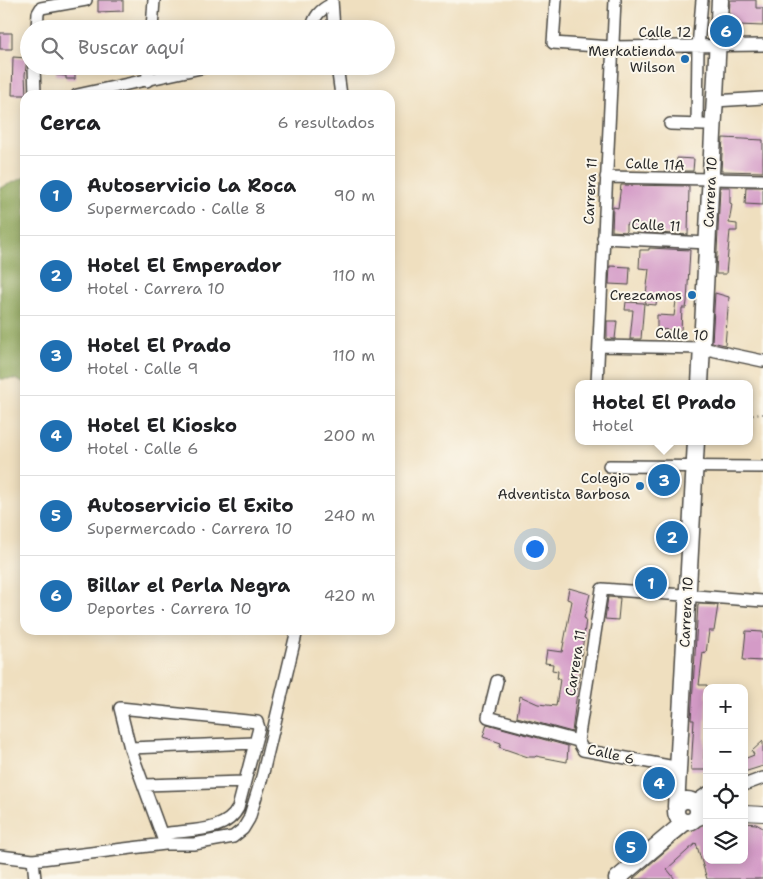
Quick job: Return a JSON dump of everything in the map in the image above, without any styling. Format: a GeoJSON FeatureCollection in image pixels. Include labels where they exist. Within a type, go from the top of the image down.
{"type":"FeatureCollection","features":[{"type":"Feature","properties":{"kind":"highway","name":"Carrera 10"},"geometry":{"type":"LineString","coordinates":[[700,380],[720,0]]}},
{"type":"Feature","properties":{"kind":"highway","name":"Carrera 10"},"geometry":{"type":"LineString","coordinates":[[617,879],[661,840],[693,808],[679,776],[696,445]]}},
{"type":"Feature","properties":{"kind":"main road"},"geometry":{"type":"LineString","coordinates":[[748,813],[763,814]]}},
{"type":"Feature","properties":{"kind":"street"},"geometry":{"type":"LineString","coordinates":[[38,20],[39,10],[86,0]]}},
{"type":"Feature","properties":{"kind":"street"},"geometry":{"type":"LineString","coordinates":[[153,20],[154,0]]}},
{"type":"Feature","properties":{"kind":"street","name":"Calle 12"},"geometry":{"type":"LineString","coordinates":[[556,0],[553,43],[612,48],[763,45]]}},
{"type":"Feature","properties":{"kind":"street","name":"Carrera 11"},"geometry":{"type":"LineString","coordinates":[[597,380],[602,238],[615,0]]}},
{"type":"Feature","properties":{"kind":"street"},"geometry":{"type":"LineString","coordinates":[[696,124],[698,47],[702,0]]}},
{"type":"Feature","properties":{"kind":"street"},"geometry":{"type":"LineString","coordinates":[[313,20],[322,8],[332,2],[333,20]]}},
{"type":"Feature","properties":{"kind":"street"},"geometry":{"type":"LineString","coordinates":[[34,75],[35,90]]}},
{"type":"Feature","properties":{"kind":"street"},"geometry":{"type":"LineString","coordinates":[[147,81],[148,75]]}},
{"type":"Feature","properties":{"kind":"street"},"geometry":{"type":"LineString","coordinates":[[102,90],[172,75]]}},
{"type":"Feature","properties":{"kind":"street"},"geometry":{"type":"LineString","coordinates":[[339,75],[340,90]]}},
{"type":"Feature","properties":{"kind":"street"},"geometry":{"type":"LineString","coordinates":[[715,101],[763,98]]}},
{"type":"Feature","properties":{"kind":"street"},"geometry":{"type":"LineString","coordinates":[[670,124],[714,125]]}},
{"type":"Feature","properties":{"kind":"street","name":"Calle 11A"},"geometry":{"type":"LineString","coordinates":[[606,177],[763,180]]}},
{"type":"Feature","properties":{"kind":"street","name":"Calle 11"},"geometry":{"type":"LineString","coordinates":[[602,238],[708,243]]}},
{"type":"Feature","properties":{"kind":"street","name":"Calle 10"},"geometry":{"type":"LineString","coordinates":[[599,346],[702,348],[763,361]]}},
{"type":"Feature","properties":{"kind":"street"},"geometry":{"type":"LineString","coordinates":[[609,466],[763,467]]}},
{"type":"Feature","properties":{"kind":"street","name":"Carrera 11"},"geometry":{"type":"LineString","coordinates":[[578,741],[602,589],[687,594]]}},
{"type":"Feature","properties":{"kind":"street"},"geometry":{"type":"LineString","coordinates":[[687,594],[763,601]]}},
{"type":"Feature","properties":{"kind":"street"},"geometry":{"type":"LineString","coordinates":[[164,839],[194,844],[233,837],[243,829],[249,819],[272,740],[296,635]]}},
{"type":"Feature","properties":{"kind":"street","name":"Calle 6"},"geometry":{"type":"LineString","coordinates":[[497,681],[488,717],[578,741],[583,750],[679,776]]}},
{"type":"Feature","properties":{"kind":"street"},"geometry":{"type":"LineString","coordinates":[[0,856],[33,860],[164,839],[226,822],[234,817],[238,808],[259,728],[257,722],[123,707],[120,711],[130,748],[164,839]]}},
{"type":"Feature","properties":{"kind":"street"},"geometry":{"type":"LineString","coordinates":[[130,748],[255,743]]}},
{"type":"Feature","properties":{"kind":"street"},"geometry":{"type":"LineString","coordinates":[[748,783],[763,778]]}},
{"type":"Feature","properties":{"kind":"street"},"geometry":{"type":"LineString","coordinates":[[144,785],[244,782]]}},
{"type":"Feature","properties":{"kind":"street"},"geometry":{"type":"LineString","coordinates":[[33,860],[35,879]]}},
{"type":"Feature","properties":{"kind":"green space"},"geometry":{"type":"Polygon","coordinates":[[[20,179],[20,382],[15,379],[0,379],[0,188],[20,179]]]}},
{"type":"Feature","properties":{"kind":"building"},"geometry":{"type":"Polygon","coordinates":[[[98,0],[123,0],[123,11],[98,12],[98,0]]]}},
{"type":"Feature","properties":{"kind":"building"},"geometry":{"type":"Polygon","coordinates":[[[730,0],[756,0],[756,8],[763,8],[763,26],[738,25],[738,38],[728,38],[730,0]]]}},
{"type":"Feature","properties":{"kind":"building"},"geometry":{"type":"Polygon","coordinates":[[[0,33],[12,33],[12,49],[0,49],[0,33]]]}},
{"type":"Feature","properties":{"kind":"building"},"geometry":{"type":"Polygon","coordinates":[[[13,57],[20,58],[20,75],[25,75],[26,90],[20,90],[20,95],[12,95],[13,57]]]}},
{"type":"Feature","properties":{"kind":"building"},"geometry":{"type":"Polygon","coordinates":[[[56,75],[75,75],[75,79],[66,79],[66,76],[56,75]]]}},
{"type":"Feature","properties":{"kind":"building"},"geometry":{"type":"Polygon","coordinates":[[[723,138],[763,140],[763,172],[721,171],[723,138]]]}},
{"type":"Feature","properties":{"kind":"building"},"geometry":{"type":"Polygon","coordinates":[[[677,158],[694,159],[693,171],[676,171],[677,158]]]}},
{"type":"Feature","properties":{"kind":"building"},"geometry":{"type":"Polygon","coordinates":[[[621,185],[689,186],[688,235],[643,232],[643,224],[626,224],[626,232],[612,231],[613,207],[618,208],[621,185]]]}},
{"type":"Feature","properties":{"kind":"building"},"geometry":{"type":"Polygon","coordinates":[[[720,187],[730,187],[730,203],[732,204],[729,223],[737,224],[737,231],[730,231],[726,274],[716,274],[720,187]]]}},
{"type":"Feature","properties":{"kind":"building"},"geometry":{"type":"Polygon","coordinates":[[[746,187],[763,187],[763,205],[745,204],[746,187]]]}},
{"type":"Feature","properties":{"kind":"building"},"geometry":{"type":"Polygon","coordinates":[[[649,248],[690,250],[687,302],[686,308],[682,308],[681,331],[657,329],[657,315],[674,316],[676,301],[672,300],[672,296],[657,295],[656,305],[645,304],[649,269],[639,268],[640,250],[649,250],[649,248]]]}},
{"type":"Feature","properties":{"kind":"building"},"geometry":{"type":"Polygon","coordinates":[[[610,266],[630,267],[629,285],[609,284],[610,266]]]}},
{"type":"Feature","properties":{"kind":"building"},"geometry":{"type":"Polygon","coordinates":[[[715,293],[729,297],[725,345],[712,342],[715,293]]]}},
{"type":"Feature","properties":{"kind":"building"},"geometry":{"type":"Polygon","coordinates":[[[626,302],[644,303],[641,339],[630,339],[633,310],[625,310],[626,302]]]}},
{"type":"Feature","properties":{"kind":"building"},"geometry":{"type":"Polygon","coordinates":[[[607,321],[617,321],[615,339],[607,339],[607,321]]]}},
{"type":"Feature","properties":{"kind":"building"},"geometry":{"type":"Polygon","coordinates":[[[569,588],[590,594],[584,618],[586,619],[572,732],[517,717],[520,696],[538,704],[556,706],[560,679],[557,679],[558,671],[552,670],[553,664],[545,663],[547,650],[562,652],[572,601],[567,599],[569,588]]]}},
{"type":"Feature","properties":{"kind":"building"},"geometry":{"type":"Polygon","coordinates":[[[608,597],[620,598],[618,620],[605,619],[608,597]]]}},
{"type":"Feature","properties":{"kind":"building"},"geometry":{"type":"Polygon","coordinates":[[[698,604],[718,605],[714,631],[709,631],[706,653],[703,652],[699,685],[703,685],[703,770],[691,770],[694,720],[691,720],[698,604]]]}},
{"type":"Feature","properties":{"kind":"building"},"geometry":{"type":"Polygon","coordinates":[[[746,631],[763,632],[763,661],[743,660],[746,631]]]}},
{"type":"Feature","properties":{"kind":"building"},"geometry":{"type":"Polygon","coordinates":[[[487,724],[568,746],[567,762],[536,756],[528,757],[499,747],[501,743],[483,737],[487,724]]]}},
{"type":"Feature","properties":{"kind":"building"},"geometry":{"type":"Polygon","coordinates":[[[763,741],[763,766],[748,771],[748,757],[754,755],[752,751],[763,741]]]}},
{"type":"Feature","properties":{"kind":"building"},"geometry":{"type":"Polygon","coordinates":[[[748,823],[756,824],[763,828],[763,879],[707,879],[696,843],[667,869],[675,879],[633,879],[693,827],[703,825],[703,864],[748,864],[748,823]]]}},
{"type":"Feature","properties":{"kind":"place","name":"Billar el Perla Negra"},"geometry":{"type":"Point","coordinates":[726,31]}},
{"type":"Feature","properties":{"kind":"place","name":"Merkatienda Wilson"},"geometry":{"type":"Point","coordinates":[685,59]}},
{"type":"Feature","properties":{"kind":"place","name":"Crezcamos"},"geometry":{"type":"Point","coordinates":[692,295]}},
{"type":"Feature","properties":{"kind":"place","name":"Hotel El Prado"},"geometry":{"type":"Point","coordinates":[664,480]}},
{"type":"Feature","properties":{"kind":"place","name":"Colegio Adventista Barbosa"},"geometry":{"type":"Point","coordinates":[640,486]}},
{"type":"Feature","properties":{"kind":"place","name":"Hotel El Emperador"},"geometry":{"type":"Point","coordinates":[672,537]}},
{"type":"Feature","properties":{"kind":"place","name":"Autoservicio La Roca"},"geometry":{"type":"Point","coordinates":[651,583]}},
{"type":"Feature","properties":{"kind":"place","name":"Hotel El Kiosko"},"geometry":{"type":"Point","coordinates":[659,783]}},
{"type":"Feature","properties":{"kind":"place","name":"Autoservicio El Exito"},"geometry":{"type":"Point","coordinates":[631,847]}}]}
